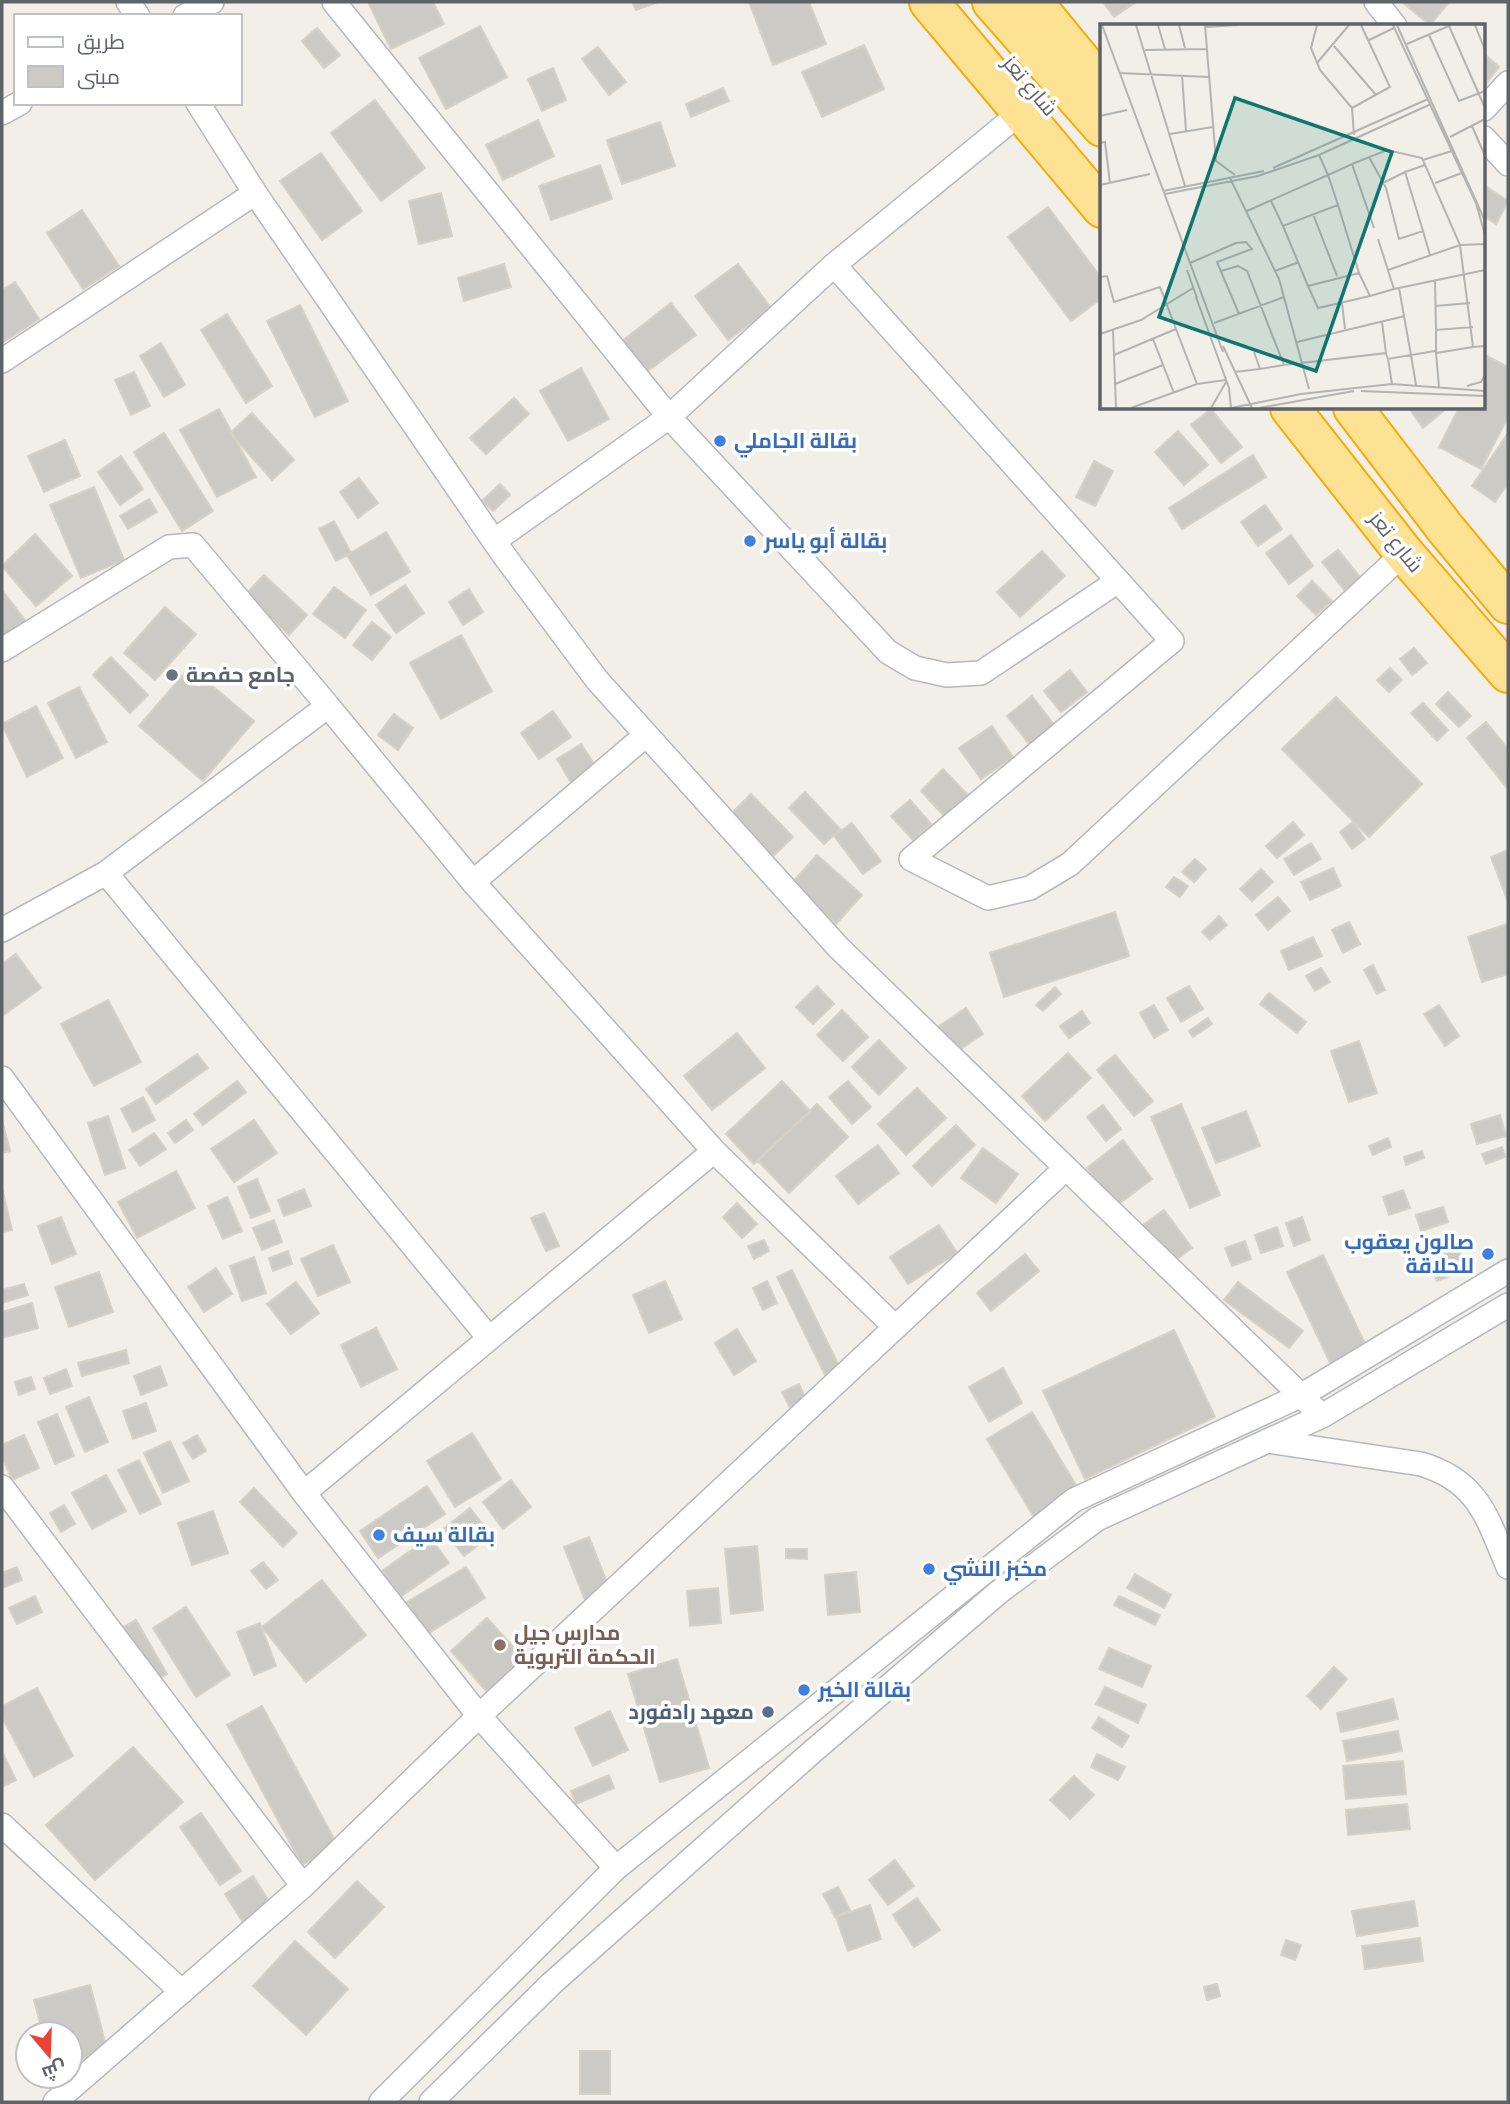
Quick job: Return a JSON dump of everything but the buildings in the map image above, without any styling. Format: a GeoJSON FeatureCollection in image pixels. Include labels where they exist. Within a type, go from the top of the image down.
{"type":"FeatureCollection","features":[{"type":"Feature","properties":{"kind":"highway"},"geometry":{"type":"LineString","coordinates":[[929,2],[1100,206]]}},
{"type":"Feature","properties":{"kind":"highway","name":"شارع تعز"},"geometry":{"type":"LineString","coordinates":[[958,2],[1100,169]]}},
{"type":"Feature","properties":{"kind":"highway","name":"شارع تعز"},"geometry":{"type":"LineString","coordinates":[[992,2],[1100,125]]}},
{"type":"Feature","properties":{"kind":"highway"},"geometry":{"type":"LineString","coordinates":[[1033,2],[1100,84]]}},
{"type":"Feature","properties":{"kind":"highway","name":"شارع تعز"},"geometry":{"type":"LineString","coordinates":[[1292,410],[1404,554],[1508,673]]}},
{"type":"Feature","properties":{"kind":"highway"},"geometry":{"type":"LineString","coordinates":[[1355,410],[1445,528],[1508,604]]}},
{"type":"Feature","properties":{"kind":"street"},"geometry":{"type":"LineString","coordinates":[[189,14],[212,2]]}},
{"type":"Feature","properties":{"kind":"street"},"geometry":{"type":"LineString","coordinates":[[334,2],[669,417],[888,652],[915,668],[947,675],[981,673],[1118,581]]}},
{"type":"Feature","properties":{"kind":"street"},"geometry":{"type":"LineString","coordinates":[[1376,2],[1393,24]]}},
{"type":"Feature","properties":{"kind":"street"},"geometry":{"type":"LineString","coordinates":[[1486,106],[1508,83]]}},
{"type":"Feature","properties":{"kind":"street"},"geometry":{"type":"LineString","coordinates":[[199,105],[255,193],[494,541],[597,680],[838,947],[1322,1416]]}},
{"type":"Feature","properties":{"kind":"street"},"geometry":{"type":"LineString","coordinates":[[494,541],[669,417],[834,265],[1020,113]]}},
{"type":"Feature","properties":{"kind":"street"},"geometry":{"type":"LineString","coordinates":[[1486,140],[1508,164]]}},
{"type":"Feature","properties":{"kind":"street"},"geometry":{"type":"LineString","coordinates":[[2,361],[255,193]]}},
{"type":"Feature","properties":{"kind":"street"},"geometry":{"type":"LineString","coordinates":[[834,265],[1172,641],[911,859],[988,898],[1030,888],[1070,864],[1404,554]]}},
{"type":"Feature","properties":{"kind":"street"},"geometry":{"type":"LineString","coordinates":[[2,650],[169,547],[193,545],[472,882],[714,1151],[895,1327]]}},
{"type":"Feature","properties":{"kind":"street"},"geometry":{"type":"LineString","coordinates":[[2,930],[106,873],[328,706]]}},
{"type":"Feature","properties":{"kind":"street"},"geometry":{"type":"LineString","coordinates":[[472,882],[646,735]]}},
{"type":"Feature","properties":{"kind":"street"},"geometry":{"type":"LineString","coordinates":[[106,873],[489,1338]]}},
{"type":"Feature","properties":{"kind":"street"},"geometry":{"type":"LineString","coordinates":[[2,1078],[304,1493],[479,1716],[616,1868]]}},
{"type":"Feature","properties":{"kind":"street"},"geometry":{"type":"LineString","coordinates":[[304,1493],[714,1151]]}},
{"type":"Feature","properties":{"kind":"street"},"geometry":{"type":"LineString","coordinates":[[55,2102],[303,1886],[479,1716],[1065,1168]]}},
{"type":"Feature","properties":{"kind":"street"},"geometry":{"type":"LineString","coordinates":[[381,2102],[616,1868],[1074,1500],[1302,1395],[1508,1271]]}},
{"type":"Feature","properties":{"kind":"street"},"geometry":{"type":"LineString","coordinates":[[432,2102],[572,1966],[812,1752],[999,1592],[1097,1519],[1322,1416],[1508,1305]]}},
{"type":"Feature","properties":{"kind":"street"},"geometry":{"type":"LineString","coordinates":[[1267,1441],[1421,1464],[1445,1471],[1464,1485],[1482,1506],[1508,1567]]}},
{"type":"Feature","properties":{"kind":"street"},"geometry":{"type":"LineString","coordinates":[[2,1487],[303,1886]]}},
{"type":"Feature","properties":{"kind":"street"},"geometry":{"type":"LineString","coordinates":[[2,1825],[182,1992]]}},
{"type":"Feature","properties":{"kind":"place","name":"بقالة الجاملي"},"geometry":{"type":"Point","coordinates":[720,441]}},
{"type":"Feature","properties":{"kind":"place","name":"بقالة أبو ياسر"},"geometry":{"type":"Point","coordinates":[750,541]}},
{"type":"Feature","properties":{"kind":"place","name":"جامع حفصة"},"geometry":{"type":"Point","coordinates":[172,675]}},
{"type":"Feature","properties":{"kind":"place","name":"صالون يعقوب للحلاقة"},"geometry":{"type":"Point","coordinates":[1488,1254]}},
{"type":"Feature","properties":{"kind":"place","name":"بقالة سيف"},"geometry":{"type":"Point","coordinates":[379,1535]}},
{"type":"Feature","properties":{"kind":"place","name":"مخبز النشي"},"geometry":{"type":"Point","coordinates":[929,1569]}},
{"type":"Feature","properties":{"kind":"place","name":"مدارس جيل الحكمة التربوية"},"geometry":{"type":"Point","coordinates":[500,1645]}},
{"type":"Feature","properties":{"kind":"place","name":"بقالة الخير"},"geometry":{"type":"Point","coordinates":[804,1690]}},
{"type":"Feature","properties":{"kind":"place","name":"معهد رادفورد"},"geometry":{"type":"Point","coordinates":[768,1712]}}]}
